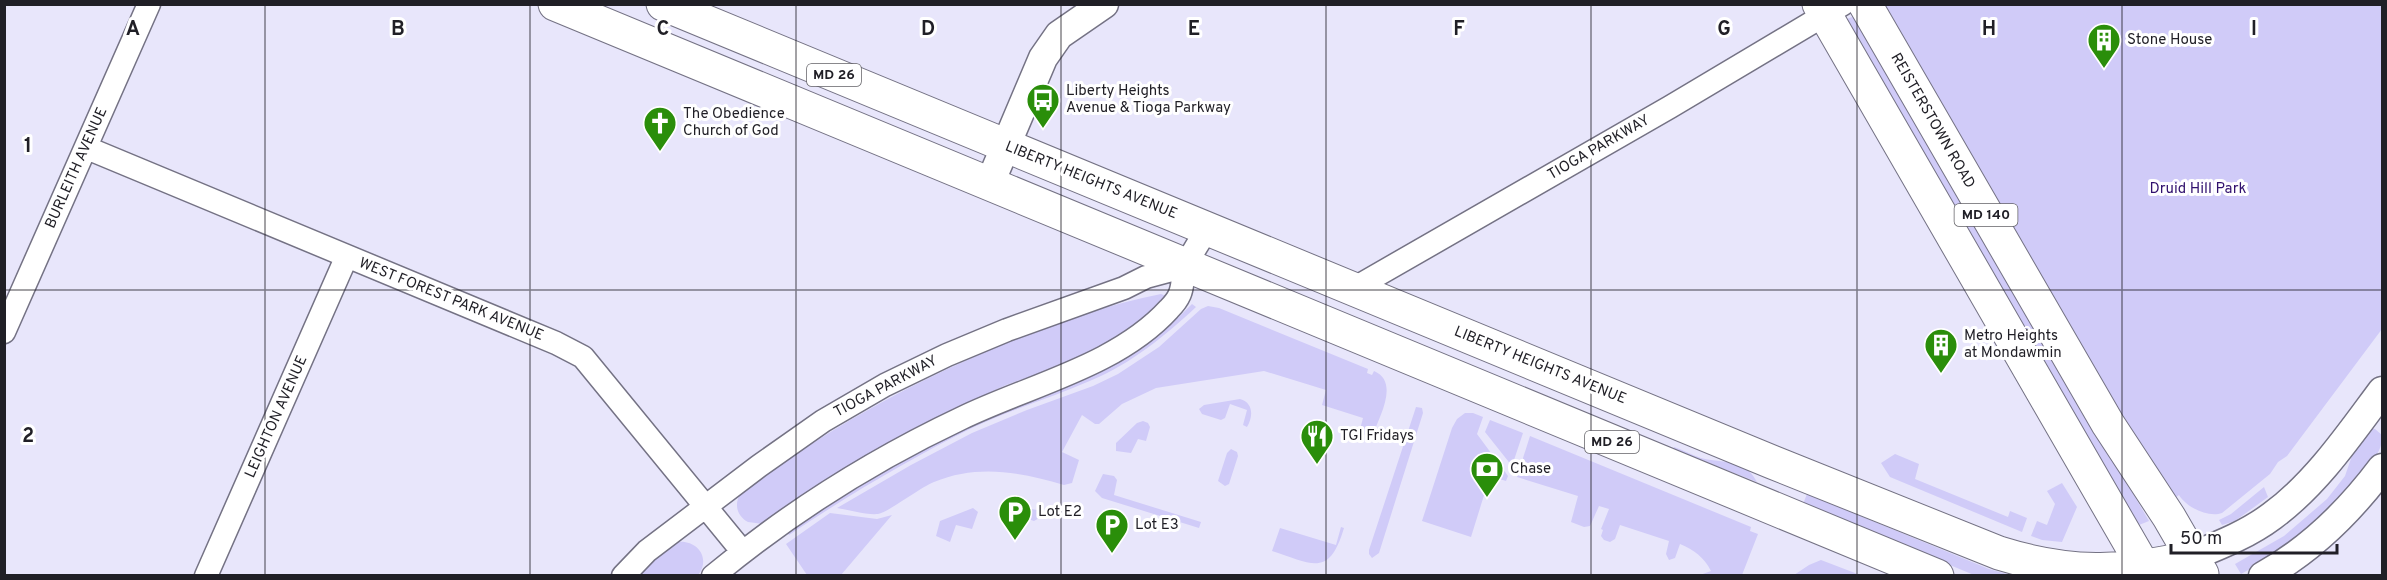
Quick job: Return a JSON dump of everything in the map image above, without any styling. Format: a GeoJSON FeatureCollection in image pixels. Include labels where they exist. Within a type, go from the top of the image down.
{"type":"FeatureCollection","features":[{"type":"Feature","properties":{"kind":"main road","name":"MD 26"},"geometry":{"type":"LineString","coordinates":[[555,4],[1930,574]]}},
{"type":"Feature","properties":{"kind":"main road","name":"LIBERTY HEIGHTS AVENUE"},"geometry":{"type":"LineString","coordinates":[[663,4],[1772,462],[1999,553],[2031,563],[2073,569],[2146,572],[2198,566]]}},
{"type":"Feature","properties":{"kind":"main road","name":"REISTERSTOWN ROAD"},"geometry":{"type":"LineString","coordinates":[[1865,4],[2108,424],[2198,566]]}},
{"type":"Feature","properties":{"kind":"main road","name":"MD 140"},"geometry":{"type":"LineString","coordinates":[[1829,8],[2146,572]]}},
{"type":"Feature","properties":{"kind":"street","name":"BURLEITH AVENUE"},"geometry":{"type":"LineString","coordinates":[[4,332],[149,4]]}},
{"type":"Feature","properties":{"kind":"street","name":"TIOGA PARKWAY"},"geometry":{"type":"LineString","coordinates":[[1353,289],[1670,107],[1829,8]]}},
{"type":"Feature","properties":{"kind":"street"},"geometry":{"type":"LineString","coordinates":[[990,183],[1042,58],[1059,35],[1086,9]]}},
{"type":"Feature","properties":{"kind":"street","name":"WEST FOREST PARK AVENUE"},"geometry":{"type":"LineString","coordinates":[[87,148],[346,258],[556,343],[583,357],[742,552]]}},
{"type":"Feature","properties":{"kind":"street"},"geometry":{"type":"LineString","coordinates":[[713,576],[742,552],[844,482],[901,448],[984,407],[1099,360],[1135,339],[1155,323],[1182,294],[1186,266],[1207,229]]}},
{"type":"Feature","properties":{"kind":"street","name":"LEIGHTON AVENUE"},"geometry":{"type":"LineString","coordinates":[[206,576],[346,258]]}},
{"type":"Feature","properties":{"kind":"street","name":"TIOGA PARKWAY"},"geometry":{"type":"LineString","coordinates":[[622,576],[647,552],[823,421],[885,385],[947,355],[1007,330],[1124,288],[1146,277],[1186,266]]}},
{"type":"Feature","properties":{"kind":"street","name":"LIBERTY HEIGHTS AVENUE"},"geometry":{"type":"LineString","coordinates":[[2198,566],[2291,501],[2353,430],[2382,391]]}},
{"type":"Feature","properties":{"kind":"street"},"geometry":{"type":"LineString","coordinates":[[2263,576],[2317,541],[2340,519],[2382,468]]}},
{"type":"Feature","properties":{"kind":"green space","name":"Druid Hill Park"},"geometry":{"type":"Polygon","coordinates":[[[1875,5],[2382,5],[2382,329],[2287,456],[2278,462],[2270,474],[2222,513],[2204,513],[2187,504],[2179,495],[2175,498],[2160,491],[1875,5]]]}},
{"type":"Feature","properties":{"kind":"green space"},"geometry":{"type":"Polygon","coordinates":[[[1852,17],[1857,20],[2149,521],[2139,525],[1846,23],[1847,19],[1852,17]]]}},
{"type":"Feature","properties":{"kind":"green space"},"geometry":{"type":"Polygon","coordinates":[[[1161,294],[1166,296],[1142,321],[1103,347],[1069,363],[1006,385],[913,429],[847,467],[763,524],[748,522],[739,513],[737,502],[740,494],[772,470],[837,428],[903,391],[1046,327],[1103,308],[1161,294]]]}},
{"type":"Feature","properties":{"kind":"green space"},"geometry":{"type":"Polygon","coordinates":[[[1192,304],[1196,307],[1147,348],[1121,366],[1078,386],[974,427],[880,478],[789,535],[787,532],[868,480],[952,434],[1010,407],[1116,364],[1151,341],[1192,304]]]}},
{"type":"Feature","properties":{"kind":"green space"},"geometry":{"type":"Polygon","coordinates":[[[1208,306],[1219,308],[1368,369],[1367,373],[1372,375],[1374,371],[1382,376],[1387,391],[1383,410],[1372,437],[1359,433],[1363,418],[1322,405],[1326,390],[1264,371],[1156,388],[1122,404],[1099,424],[1095,424],[1082,415],[1062,452],[1079,460],[1072,483],[1064,485],[999,472],[967,473],[934,482],[878,514],[837,508],[972,433],[1118,374],[1159,347],[1201,309],[1208,306]]]}},
{"type":"Feature","properties":{"kind":"green space"},"geometry":{"type":"Polygon","coordinates":[[[1240,399],[1248,404],[1251,411],[1247,427],[1243,425],[1247,410],[1230,404],[1225,418],[1221,420],[1202,414],[1199,409],[1204,405],[1240,399]]]}},
{"type":"Feature","properties":{"kind":"green space"},"geometry":{"type":"Polygon","coordinates":[[[1416,407],[1422,408],[1423,413],[1379,553],[1372,558],[1369,550],[1416,407]]]}},
{"type":"Feature","properties":{"kind":"green space"},"geometry":{"type":"Polygon","coordinates":[[[1465,413],[1483,417],[1477,434],[1508,476],[1506,481],[1490,476],[1471,537],[1422,521],[1452,428],[1457,419],[1465,413]]]}},
{"type":"Feature","properties":{"kind":"green space"},"geometry":{"type":"Polygon","coordinates":[[[1490,420],[1523,433],[1512,466],[1485,432],[1490,420]]]}},
{"type":"Feature","properties":{"kind":"green space"},"geometry":{"type":"Polygon","coordinates":[[[1143,421],[1150,427],[1146,441],[1138,439],[1131,453],[1116,451],[1116,443],[1137,423],[1143,421]]]}},
{"type":"Feature","properties":{"kind":"green space"},"geometry":{"type":"Polygon","coordinates":[[[2369,428],[2375,429],[2382,435],[2381,446],[2374,459],[2337,503],[2277,553],[2241,574],[2235,564],[2284,536],[2327,499],[2345,476],[2356,444],[2369,428]]]}},
{"type":"Feature","properties":{"kind":"green space"},"geometry":{"type":"Polygon","coordinates":[[[1530,436],[1751,527],[1750,531],[1758,534],[1742,575],[1700,575],[1711,571],[1694,551],[1680,544],[1675,558],[1669,560],[1666,554],[1669,541],[1620,525],[1615,539],[1610,542],[1604,540],[1601,536],[1603,530],[1601,529],[1609,509],[1599,506],[1590,526],[1584,527],[1571,522],[1578,496],[1517,477],[1530,436]]]}},
{"type":"Feature","properties":{"kind":"green space"},"geometry":{"type":"Polygon","coordinates":[[[1674,447],[1701,458],[1739,465],[1752,474],[1757,482],[1673,449],[1674,447]]]}},
{"type":"Feature","properties":{"kind":"green space"},"geometry":{"type":"Polygon","coordinates":[[[1231,449],[1237,452],[1238,456],[1229,484],[1225,486],[1218,481],[1227,453],[1231,449]]]}},
{"type":"Feature","properties":{"kind":"green space"},"geometry":{"type":"Polygon","coordinates":[[[1895,454],[1919,464],[1915,479],[2008,517],[2010,511],[2027,518],[2022,532],[1890,477],[1881,463],[1895,454]]]}},
{"type":"Feature","properties":{"kind":"green space"},"geometry":{"type":"Polygon","coordinates":[[[1103,474],[1114,476],[1117,480],[1114,495],[1201,522],[1199,528],[1102,498],[1095,491],[1103,474]]]}},
{"type":"Feature","properties":{"kind":"green space"},"geometry":{"type":"Polygon","coordinates":[[[2062,483],[2077,507],[2062,542],[2042,540],[2031,536],[2037,521],[2047,525],[2055,504],[2047,491],[2062,483]]]}},
{"type":"Feature","properties":{"kind":"green space"},"geometry":{"type":"Polygon","coordinates":[[[2264,487],[2268,497],[2235,521],[2222,525],[2219,520],[2231,514],[2264,487]]]}},
{"type":"Feature","properties":{"kind":"green space"},"geometry":{"type":"Polygon","coordinates":[[[1807,494],[1989,569],[2011,575],[1974,575],[1803,504],[1807,494]]]}},
{"type":"Feature","properties":{"kind":"green space"},"geometry":{"type":"Polygon","coordinates":[[[1010,505],[1037,510],[1041,517],[1034,521],[1022,517],[1019,526],[1006,521],[1004,516],[1010,505]]]}},
{"type":"Feature","properties":{"kind":"green space"},"geometry":{"type":"Polygon","coordinates":[[[973,508],[978,512],[972,529],[956,525],[950,542],[936,536],[940,521],[973,508]]]}},
{"type":"Feature","properties":{"kind":"green space"},"geometry":{"type":"Polygon","coordinates":[[[830,513],[877,519],[892,515],[841,575],[807,575],[786,544],[830,513]]]}},
{"type":"Feature","properties":{"kind":"green space"},"geometry":{"type":"Polygon","coordinates":[[[1341,527],[1344,528],[1338,544],[1332,555],[1325,561],[1309,563],[1272,551],[1280,528],[1336,545],[1341,527]]]}},
{"type":"Feature","properties":{"kind":"green space"},"geometry":{"type":"Polygon","coordinates":[[[678,542],[697,547],[703,557],[702,569],[698,575],[637,576],[668,548],[678,542]]]}},
{"type":"Feature","properties":{"kind":"green space"},"geometry":{"type":"Polygon","coordinates":[[[1821,560],[1859,575],[1794,575],[1821,560]]]}},
{"type":"Feature","properties":{"kind":"place","name":"Stone House"},"geometry":{"type":"Point","coordinates":[2104,69]}},
{"type":"Feature","properties":{"kind":"place","name":"Liberty Heights Avenue & Tioga Parkway"},"geometry":{"type":"Point","coordinates":[1043,129]}},
{"type":"Feature","properties":{"kind":"place","name":"The Obedience Church of God"},"geometry":{"type":"Point","coordinates":[660,152]}},
{"type":"Feature","properties":{"kind":"place","name":"Metro Heights at Mondawmin"},"geometry":{"type":"Point","coordinates":[1941,374]}},
{"type":"Feature","properties":{"kind":"place","name":"TGI Fridays"},"geometry":{"type":"Point","coordinates":[1317,465]}},
{"type":"Feature","properties":{"kind":"place","name":"Chase"},"geometry":{"type":"Point","coordinates":[1487,498]}},
{"type":"Feature","properties":{"kind":"place","name":"Lot E2"},"geometry":{"type":"Point","coordinates":[1015,541]}},
{"type":"Feature","properties":{"kind":"place","name":"Lot E3"},"geometry":{"type":"Point","coordinates":[1112,554]}}]}
